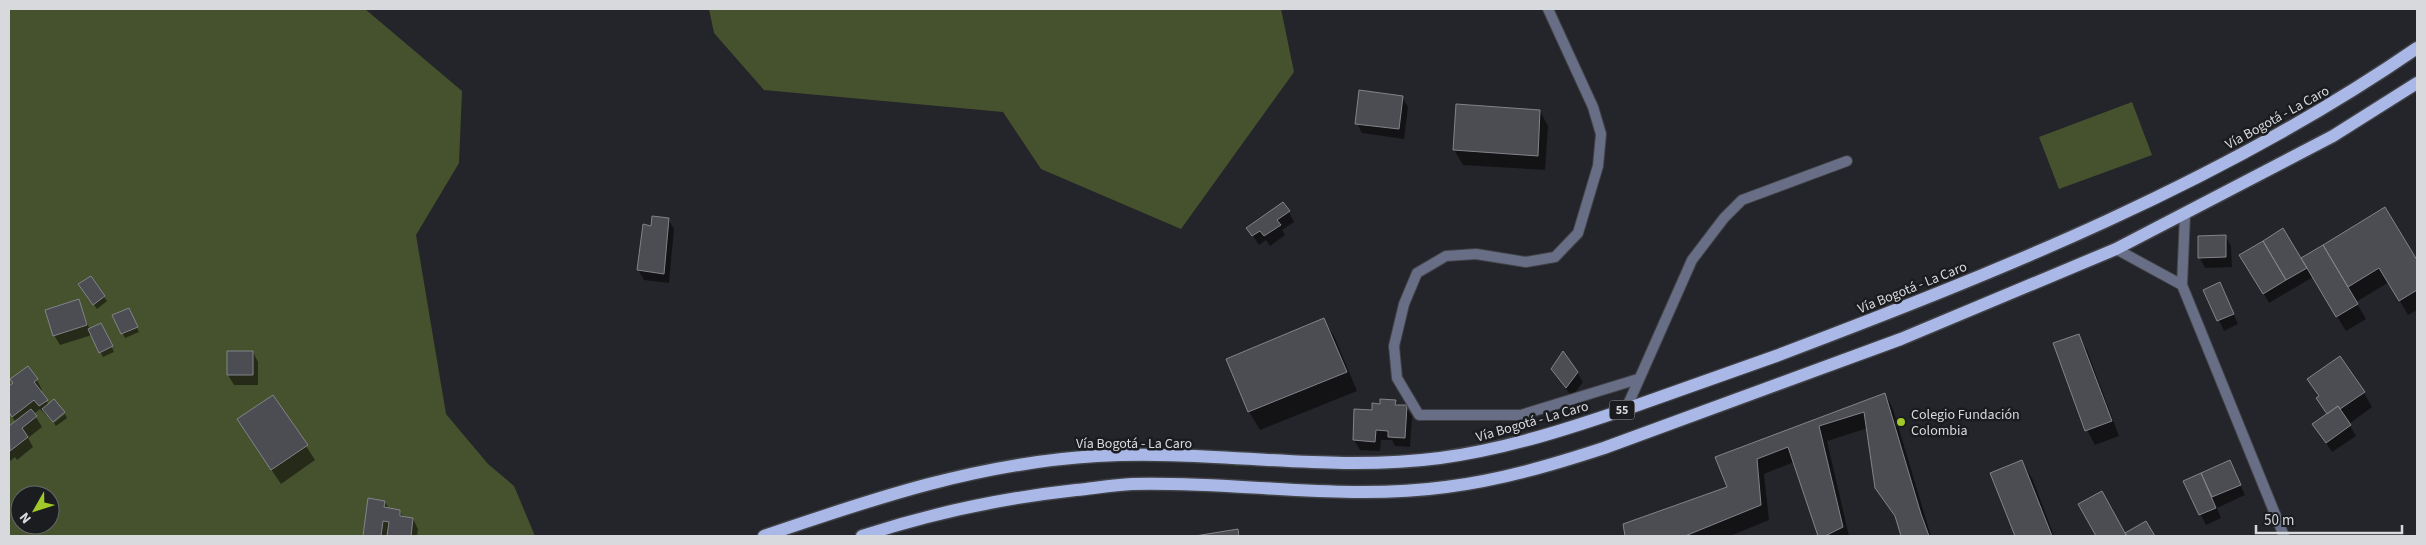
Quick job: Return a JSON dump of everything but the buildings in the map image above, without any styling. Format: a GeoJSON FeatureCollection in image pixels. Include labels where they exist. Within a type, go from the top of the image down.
{"type":"FeatureCollection","features":[{"type":"Feature","properties":{"kind":"main road","name":"Vía Bogotá - La Caro"},"geometry":{"type":"LineString","coordinates":[[764,536],[916,486],[974,472],[1046,460],[1100,455],[1147,455],[1342,464],[1395,463],[1505,447],[1626,409],[1858,325],[2096,226],[2309,118],[2362,86],[2417,48]]}},
{"type":"Feature","properties":{"kind":"main road","name":"55"},"geometry":{"type":"LineString","coordinates":[[862,536],[937,513],[972,506],[1062,492],[1131,484],[1390,491],[1445,488],[1506,477],[1604,448],[1901,338],[2116,249],[2185,215],[2333,136],[2417,83]]}},
{"type":"Feature","properties":{"kind":"street"},"geometry":{"type":"LineString","coordinates":[[1548,9],[1593,107],[1601,134],[1598,166],[1578,233],[1555,257],[1526,262],[1476,254],[1446,256],[1417,273],[1397,326],[1394,346],[1397,378],[1420,415],[1521,416],[1638,379]]}},
{"type":"Feature","properties":{"kind":"street"},"geometry":{"type":"LineString","coordinates":[[1626,409],[1692,260],[1724,218],[1742,200],[1847,161]]}},
{"type":"Feature","properties":{"kind":"street"},"geometry":{"type":"LineString","coordinates":[[2185,215],[2182,285],[2284,536]]}},
{"type":"Feature","properties":{"kind":"street"},"geometry":{"type":"LineString","coordinates":[[2116,249],[2182,285]]}},
{"type":"Feature","properties":{"kind":"green space"},"geometry":{"type":"Polygon","coordinates":[[[9,9],[365,9],[462,91],[459,163],[416,235],[446,414],[488,464],[514,486],[535,536],[9,536],[9,9]]]}},
{"type":"Feature","properties":{"kind":"green space"},"geometry":{"type":"Polygon","coordinates":[[[709,9],[1281,9],[1294,72],[1181,229],[1041,169],[1003,112],[764,90],[714,33],[709,9]]]}},
{"type":"Feature","properties":{"kind":"green space"},"geometry":{"type":"Polygon","coordinates":[[[2132,102],[2152,155],[2059,189],[2039,137],[2132,102]]]}},
{"type":"Feature","properties":{"kind":"place","name":"Colegio Fundación Colombia"},"geometry":{"type":"Point","coordinates":[1901,422]}}]}
